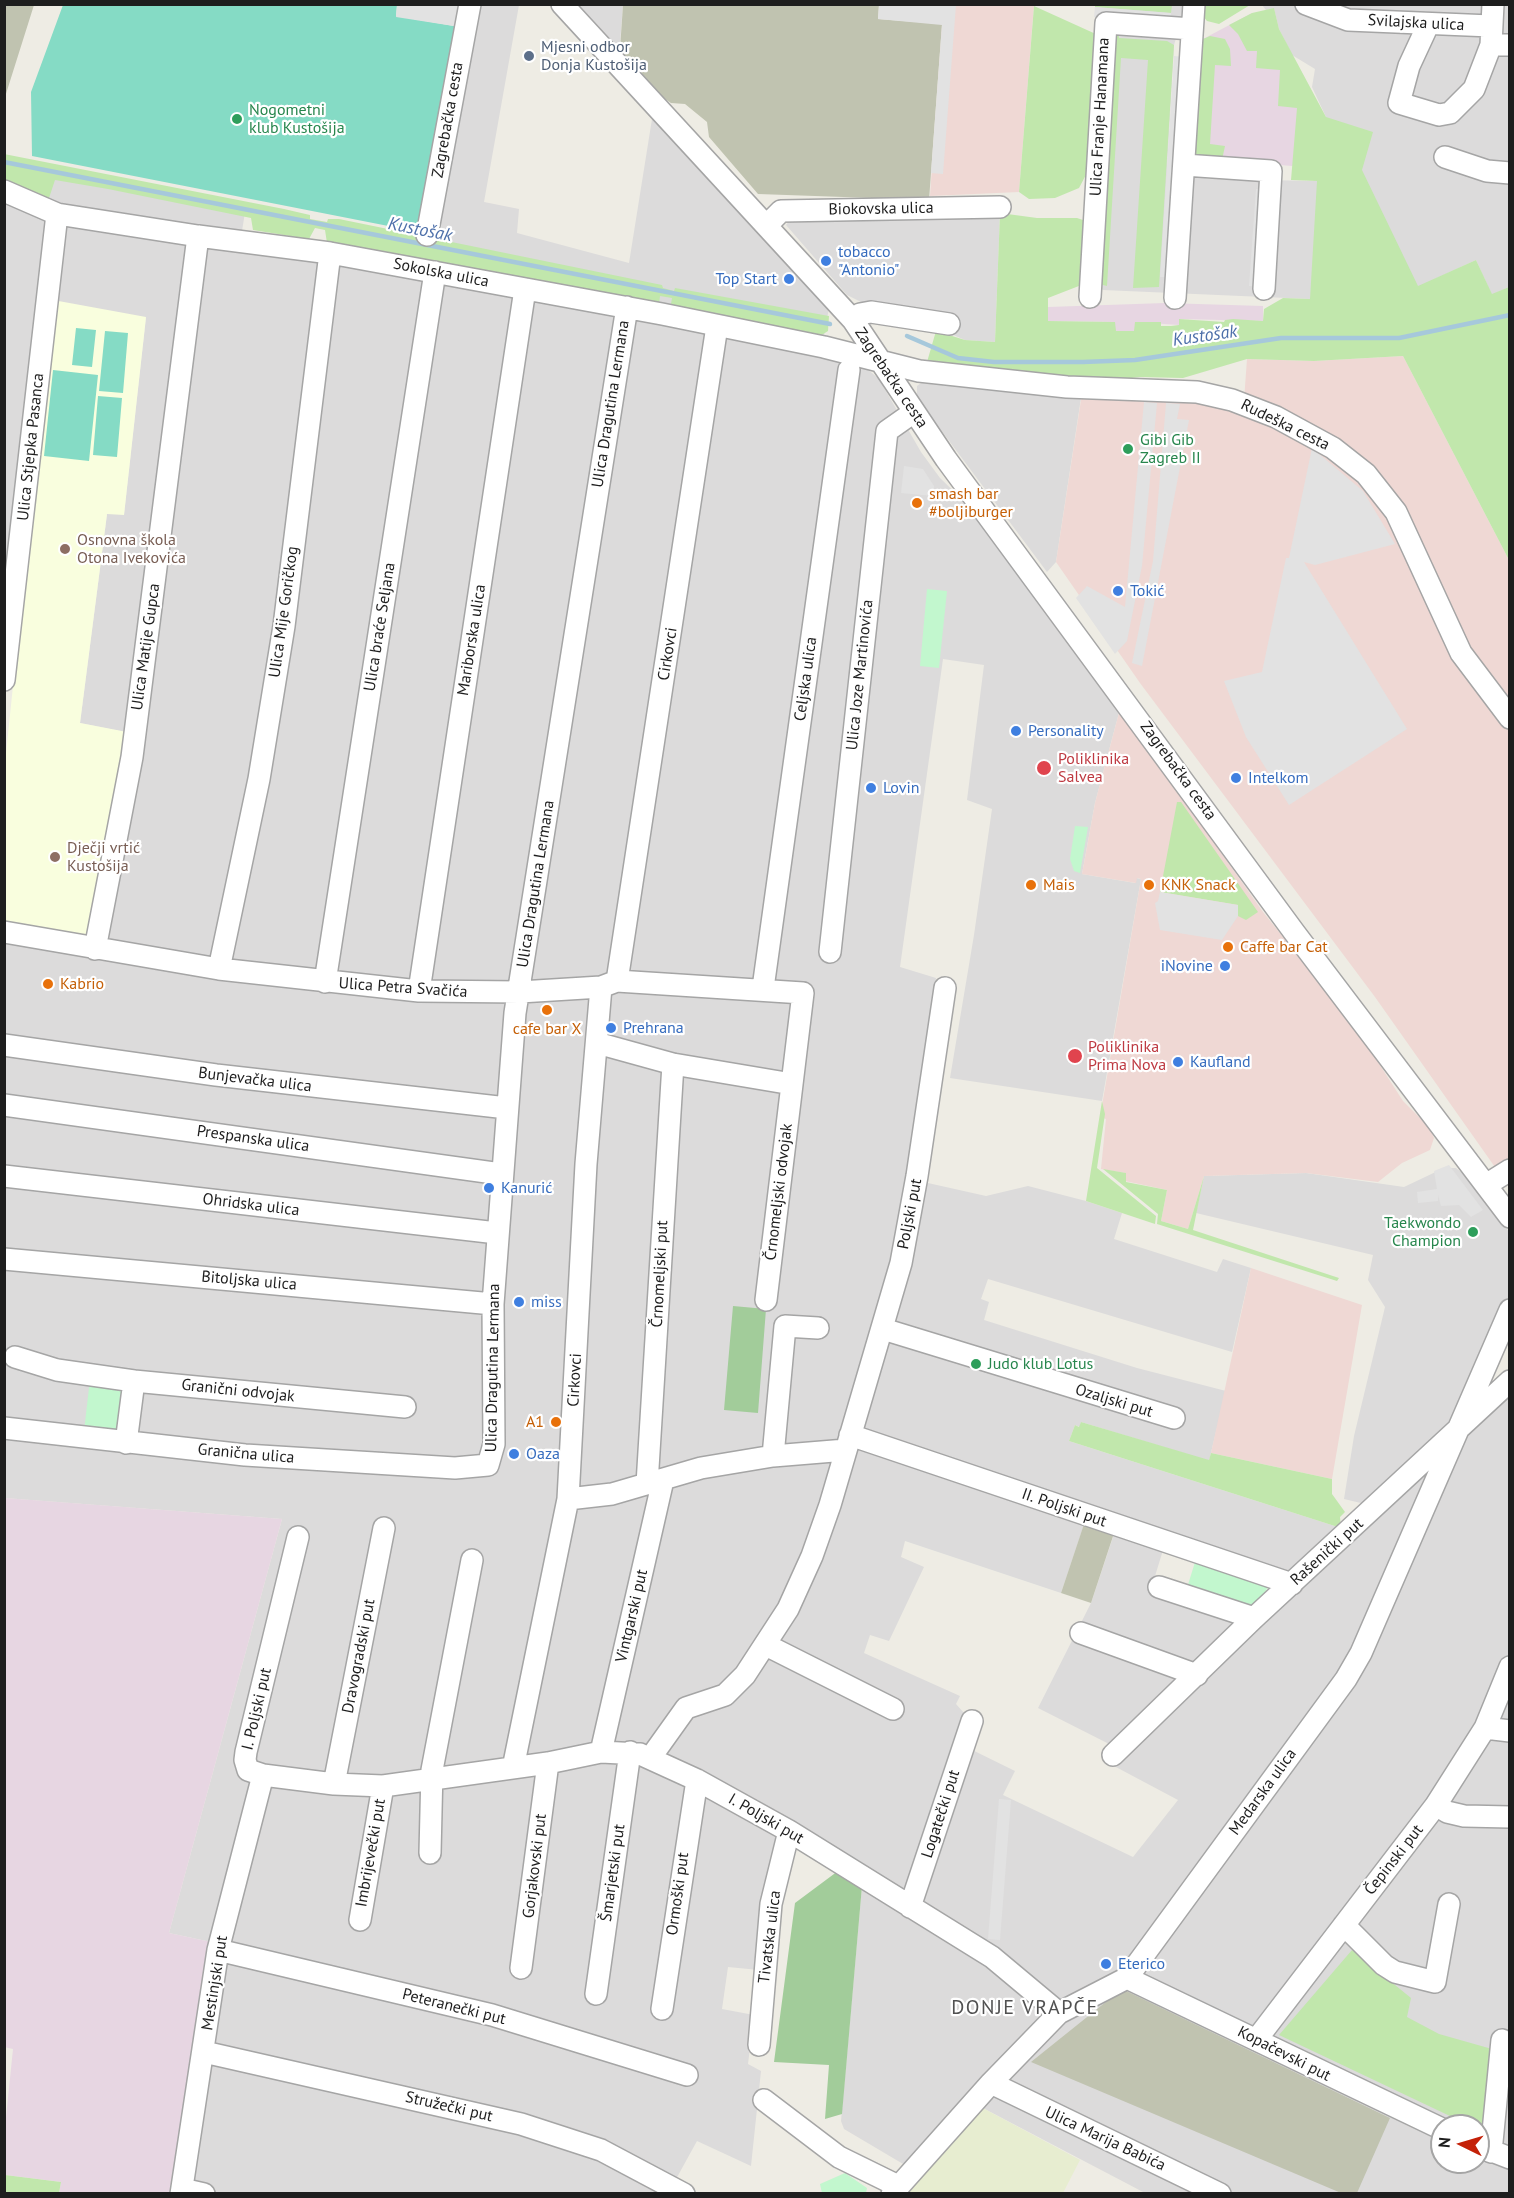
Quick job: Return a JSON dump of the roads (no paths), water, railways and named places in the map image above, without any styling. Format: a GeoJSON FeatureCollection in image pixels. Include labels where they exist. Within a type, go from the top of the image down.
{"type":"FeatureCollection","features":[{"type":"Feature","properties":{"kind":"street","name":"Zagrebačka cesta"},"geometry":{"type":"LineString","coordinates":[[427,235],[470,4]]}},
{"type":"Feature","properties":{"kind":"street","name":"Zagrebačka cesta"},"geometry":{"type":"LineString","coordinates":[[562,4],[853,320],[914,412],[1301,940],[1496,1191],[1509,1216]]}},
{"type":"Feature","properties":{"kind":"street"},"geometry":{"type":"LineString","coordinates":[[1175,298],[1194,4]]}},
{"type":"Feature","properties":{"kind":"street","name":"Svilajska ulica"},"geometry":{"type":"LineString","coordinates":[[1306,4],[1348,20],[1428,24],[1497,39]]}},
{"type":"Feature","properties":{"kind":"street"},"geometry":{"type":"LineString","coordinates":[[1428,24],[1409,66],[1400,103],[1439,115],[1450,113],[1474,89],[1497,39],[1493,4]]}},
{"type":"Feature","properties":{"kind":"street","name":"Ulica Franje Hanamana"},"geometry":{"type":"LineString","coordinates":[[1090,297],[1106,23],[1192,29]]}},
{"type":"Feature","properties":{"kind":"street"},"geometry":{"type":"LineString","coordinates":[[1445,157],[1486,171],[1509,173]]}},
{"type":"Feature","properties":{"kind":"street"},"geometry":{"type":"LineString","coordinates":[[1184,165],[1271,171],[1264,289]]}},
{"type":"Feature","properties":{"kind":"street","name":"Sokolska ulica"},"geometry":{"type":"LineString","coordinates":[[4,191],[57,214],[198,236],[330,253],[627,307],[879,360]]}},
{"type":"Feature","properties":{"kind":"street","name":"Biokovska ulica"},"geometry":{"type":"LineString","coordinates":[[767,225],[781,211],[1000,207]]}},
{"type":"Feature","properties":{"kind":"street","name":"Ulica Stjepka Pasanca"},"geometry":{"type":"LineString","coordinates":[[4,680],[57,214]]}},
{"type":"Feature","properties":{"kind":"street","name":"Ulica Matije Gupca"},"geometry":{"type":"LineString","coordinates":[[95,949],[132,757],[198,236]]}},
{"type":"Feature","properties":{"kind":"street","name":"Ulica Mije Goričkog"},"geometry":{"type":"LineString","coordinates":[[219,969],[259,779],[284,626],[330,253]]}},
{"type":"Feature","properties":{"kind":"street","name":"Ulica braće Seljana"},"geometry":{"type":"LineString","coordinates":[[325,982],[435,272]]}},
{"type":"Feature","properties":{"kind":"street","name":"Mariborska ulica"},"geometry":{"type":"LineString","coordinates":[[419,992],[525,289]]}},
{"type":"Feature","properties":{"kind":"street","name":"Ulica Dragutina Lermana"},"geometry":{"type":"LineString","coordinates":[[488,1465],[494,1444],[493,1304],[514,1013],[520,992],[627,307]]}},
{"type":"Feature","properties":{"kind":"street","name":"Zagrebačka cesta"},"geometry":{"type":"LineString","coordinates":[[853,320],[860,314],[871,312],[949,324]]}},
{"type":"Feature","properties":{"kind":"street","name":"Cirkovci"},"geometry":{"type":"LineString","coordinates":[[513,1768],[568,1499],[586,1164],[597,1043],[609,984],[717,326]]}},
{"type":"Feature","properties":{"kind":"street","name":"Rudeška cesta"},"geometry":{"type":"LineString","coordinates":[[879,360],[920,371],[974,378],[1067,387],[1215,395],[1276,417],[1333,448],[1366,474],[1396,512],[1461,653],[1509,718]]}},
{"type":"Feature","properties":{"kind":"street","name":"Celjska ulica"},"geometry":{"type":"LineString","coordinates":[[763,988],[849,370]]}},
{"type":"Feature","properties":{"kind":"street","name":"Ulica Joze Martinovića"},"geometry":{"type":"LineString","coordinates":[[830,952],[887,431],[914,412]]}},
{"type":"Feature","properties":{"kind":"street","name":"Ulica Petra Svačića"},"geometry":{"type":"LineString","coordinates":[[4,932],[219,969],[419,992],[468,994],[520,992],[609,984],[763,988],[803,993]]}},
{"type":"Feature","properties":{"kind":"street","name":"Poljski put"},"geometry":{"type":"LineString","coordinates":[[848,1442],[901,1263],[917,1176],[945,988]]}},
{"type":"Feature","properties":{"kind":"street","name":"Črnomeljski odvojak"},"geometry":{"type":"LineString","coordinates":[[766,1300],[803,993]]}},
{"type":"Feature","properties":{"kind":"street"},"geometry":{"type":"LineString","coordinates":[[597,1043],[673,1064],[792,1083]]}},
{"type":"Feature","properties":{"kind":"street","name":"Bunjevačka ulica"},"geometry":{"type":"LineString","coordinates":[[4,1045],[288,1084],[507,1108]]}},
{"type":"Feature","properties":{"kind":"street","name":"Črnomeljski put"},"geometry":{"type":"LineString","coordinates":[[655,1482],[673,1064]]}},
{"type":"Feature","properties":{"kind":"street","name":"Prespanska ulica"},"geometry":{"type":"LineString","coordinates":[[4,1105],[501,1174]]}},
{"type":"Feature","properties":{"kind":"street"},"geometry":{"type":"LineString","coordinates":[[1496,1191],[1509,1170]]}},
{"type":"Feature","properties":{"kind":"street","name":"Ohridska ulica"},"geometry":{"type":"LineString","coordinates":[[4,1176],[497,1233]]}},
{"type":"Feature","properties":{"kind":"street","name":"Bitoljska ulica"},"geometry":{"type":"LineString","coordinates":[[4,1259],[493,1304]]}},
{"type":"Feature","properties":{"kind":"street","name":"Medarska ulica"},"geometry":{"type":"LineString","coordinates":[[764,2100],[839,2157],[895,2190],[991,2083],[1059,2013],[1127,1978],[1351,1670],[1361,1653],[1509,1310]]}},
{"type":"Feature","properties":{"kind":"street"},"geometry":{"type":"LineString","coordinates":[[773,1456],[785,1326],[818,1328]]}},
{"type":"Feature","properties":{"kind":"street","name":"Ozaljski put"},"geometry":{"type":"LineString","coordinates":[[883,1329],[1174,1418]]}},
{"type":"Feature","properties":{"kind":"street","name":"Granični odvojak"},"geometry":{"type":"LineString","coordinates":[[15,1357],[57,1370],[134,1381],[405,1407]]}},
{"type":"Feature","properties":{"kind":"street"},"geometry":{"type":"LineString","coordinates":[[126,1443],[134,1381]]}},
{"type":"Feature","properties":{"kind":"street","name":"Rašenički put"},"geometry":{"type":"LineString","coordinates":[[1113,1755],[1254,1618],[1509,1381]]}},
{"type":"Feature","properties":{"kind":"street","name":"Granična ulica"},"geometry":{"type":"LineString","coordinates":[[4,1428],[245,1455],[471,1468],[488,1465]]}},
{"type":"Feature","properties":{"kind":"street"},"geometry":{"type":"LineString","coordinates":[[651,1757],[686,1708],[694,1703],[718,1698],[732,1690],[766,1646],[788,1609],[812,1556],[848,1442]]}},
{"type":"Feature","properties":{"kind":"street","name":"II. Poljski put"},"geometry":{"type":"LineString","coordinates":[[568,1499],[612,1494],[701,1468],[848,1442],[1292,1584]]}},
{"type":"Feature","properties":{"kind":"street","name":"Vintgarski put"},"geometry":{"type":"LineString","coordinates":[[601,1752],[655,1482]]}},
{"type":"Feature","properties":{"kind":"street","name":"Dravogradski put"},"geometry":{"type":"LineString","coordinates":[[334,1784],[384,1528]]}},
{"type":"Feature","properties":{"kind":"street","name":"I. Poljski put"},"geometry":{"type":"LineString","coordinates":[[298,1537],[246,1752],[248,1770],[334,1784],[383,1786],[548,1763],[601,1752],[630,1752],[651,1757],[789,1831],[992,1957],[1059,2013]]}},
{"type":"Feature","properties":{"kind":"street"},"geometry":{"type":"LineString","coordinates":[[430,1853],[432,1779],[472,1560]]}},
{"type":"Feature","properties":{"kind":"street"},"geometry":{"type":"LineString","coordinates":[[1159,1587],[1254,1618]]}},
{"type":"Feature","properties":{"kind":"street"},"geometry":{"type":"LineString","coordinates":[[1081,1633],[1197,1675]]}},
{"type":"Feature","properties":{"kind":"street"},"geometry":{"type":"LineString","coordinates":[[766,1646],[894,1709]]}},
{"type":"Feature","properties":{"kind":"street","name":"Čepinski put"},"geometry":{"type":"LineString","coordinates":[[1256,2040],[1436,1804],[1485,1728],[1509,1667]]}},
{"type":"Feature","properties":{"kind":"street","name":"Logatečki put"},"geometry":{"type":"LineString","coordinates":[[910,1907],[972,1721]]}},
{"type":"Feature","properties":{"kind":"street"},"geometry":{"type":"LineString","coordinates":[[1485,1728],[1509,1731]]}},
{"type":"Feature","properties":{"kind":"street","name":"Šmarjetski put"},"geometry":{"type":"LineString","coordinates":[[596,1994],[630,1752]]}},
{"type":"Feature","properties":{"kind":"street","name":"Gorjakovski put"},"geometry":{"type":"LineString","coordinates":[[521,1968],[548,1763]]}},
{"type":"Feature","properties":{"kind":"street","name":"Mestinjski put"},"geometry":{"type":"LineString","coordinates":[[181,2191],[218,1950],[263,1774]]}},
{"type":"Feature","properties":{"kind":"street","name":"Ormoški put"},"geometry":{"type":"LineString","coordinates":[[662,2009],[696,1780]]}},
{"type":"Feature","properties":{"kind":"street","name":"Imbrijevečki put"},"geometry":{"type":"LineString","coordinates":[[360,1920],[383,1786]]}},
{"type":"Feature","properties":{"kind":"street"},"geometry":{"type":"LineString","coordinates":[[1436,1804],[1447,1812],[1464,1816],[1509,1817]]}},
{"type":"Feature","properties":{"kind":"street","name":"Tivatska ulica"},"geometry":{"type":"LineString","coordinates":[[759,2044],[771,1904],[789,1831]]}},
{"type":"Feature","properties":{"kind":"street"},"geometry":{"type":"LineString","coordinates":[[1344,1925],[1384,1965],[1395,1972],[1435,1982],[1449,1904]]}},
{"type":"Feature","properties":{"kind":"street","name":"Peteranečki put"},"geometry":{"type":"LineString","coordinates":[[218,1950],[492,2015],[687,2075]]}},
{"type":"Feature","properties":{"kind":"street","name":"Kopačevski put"},"geometry":{"type":"LineString","coordinates":[[1127,1978],[1430,2123]]}},
{"type":"Feature","properties":{"kind":"street"},"geometry":{"type":"LineString","coordinates":[[1493,2152],[1502,2040]]}},
{"type":"Feature","properties":{"kind":"street","name":"Stružečki put"},"geometry":{"type":"LineString","coordinates":[[204,2052],[521,2124],[601,2150],[684,2193]]}},
{"type":"Feature","properties":{"kind":"street","name":"Ulica Marija Babića"},"geometry":{"type":"LineString","coordinates":[[991,2083],[1220,2193]]}},
{"type":"Feature","properties":{"kind":"street"},"geometry":{"type":"LineString","coordinates":[[181,2191],[204,2193]]}},
{"type":"Feature","properties":{"kind":"waterway","name":"Kustošak"},"geometry":{"type":"LineString","coordinates":[[4,162],[830,324]]}},
{"type":"Feature","properties":{"kind":"waterway","name":"Kustošak"},"geometry":{"type":"LineString","coordinates":[[907,336],[958,358],[994,362],[1083,362],[1135,360],[1281,338],[1399,338],[1510,315]]}},
{"type":"Feature","properties":{"kind":"place","name":"Mjesni odbor Donja Kustošija"},"geometry":{"type":"Point","coordinates":[529,56]}},
{"type":"Feature","properties":{"kind":"place","name":"Nogometni klub Kustošija"},"geometry":{"type":"Point","coordinates":[237,119]}},
{"type":"Feature","properties":{"kind":"place","name":"tobacco \"Antonio\""},"geometry":{"type":"Point","coordinates":[826,261]}},
{"type":"Feature","properties":{"kind":"place","name":"Top Start"},"geometry":{"type":"Point","coordinates":[789,279]}},
{"type":"Feature","properties":{"kind":"place","name":"Gibi Gib Zagreb II"},"geometry":{"type":"Point","coordinates":[1128,449]}},
{"type":"Feature","properties":{"kind":"place","name":"smash bar #boljiburger"},"geometry":{"type":"Point","coordinates":[917,503]}},
{"type":"Feature","properties":{"kind":"place","name":"Osnovna škola Otona Ivekovića"},"geometry":{"type":"Point","coordinates":[65,549]}},
{"type":"Feature","properties":{"kind":"place","name":"Tokić"},"geometry":{"type":"Point","coordinates":[1118,591]}},
{"type":"Feature","properties":{"kind":"place","name":"Personality"},"geometry":{"type":"Point","coordinates":[1016,731]}},
{"type":"Feature","properties":{"kind":"place","name":"Poliklinika Salvea"},"geometry":{"type":"Point","coordinates":[1044,768]}},
{"type":"Feature","properties":{"kind":"place","name":"Intelkom"},"geometry":{"type":"Point","coordinates":[1236,778]}},
{"type":"Feature","properties":{"kind":"place","name":"Lovin"},"geometry":{"type":"Point","coordinates":[871,788]}},
{"type":"Feature","properties":{"kind":"place","name":"Dječji vrtić Kustošija"},"geometry":{"type":"Point","coordinates":[55,857]}},
{"type":"Feature","properties":{"kind":"place","name":"Mais"},"geometry":{"type":"Point","coordinates":[1031,885]}},
{"type":"Feature","properties":{"kind":"place","name":"KNK Snack"},"geometry":{"type":"Point","coordinates":[1149,885]}},
{"type":"Feature","properties":{"kind":"place","name":"Caffe bar Cat"},"geometry":{"type":"Point","coordinates":[1228,947]}},
{"type":"Feature","properties":{"kind":"place","name":"iNovine"},"geometry":{"type":"Point","coordinates":[1225,966]}},
{"type":"Feature","properties":{"kind":"place","name":"Kabrio"},"geometry":{"type":"Point","coordinates":[48,984]}},
{"type":"Feature","properties":{"kind":"place","name":"cafe bar X"},"geometry":{"type":"Point","coordinates":[547,1010]}},
{"type":"Feature","properties":{"kind":"place","name":"Prehrana"},"geometry":{"type":"Point","coordinates":[611,1028]}},
{"type":"Feature","properties":{"kind":"place","name":"Poliklinika Prima Nova"},"geometry":{"type":"Point","coordinates":[1075,1056]}},
{"type":"Feature","properties":{"kind":"place","name":"Kaufland"},"geometry":{"type":"Point","coordinates":[1178,1062]}},
{"type":"Feature","properties":{"kind":"place","name":"Kanurić"},"geometry":{"type":"Point","coordinates":[489,1188]}},
{"type":"Feature","properties":{"kind":"place","name":"Taekwondo Champion"},"geometry":{"type":"Point","coordinates":[1473,1232]}},
{"type":"Feature","properties":{"kind":"place","name":"miss"},"geometry":{"type":"Point","coordinates":[519,1302]}},
{"type":"Feature","properties":{"kind":"place","name":"Judo klub Lotus"},"geometry":{"type":"Point","coordinates":[976,1364]}},
{"type":"Feature","properties":{"kind":"place","name":"A1"},"geometry":{"type":"Point","coordinates":[556,1422]}},
{"type":"Feature","properties":{"kind":"place","name":"Oaza"},"geometry":{"type":"Point","coordinates":[514,1454]}},
{"type":"Feature","properties":{"kind":"place","name":"Eterico"},"geometry":{"type":"Point","coordinates":[1106,1964]}},
{"type":"Feature","properties":{"kind":"district","name":"DONJE VRAPČE"},"geometry":{"type":"Point","coordinates":[1025,2008]}}]}
